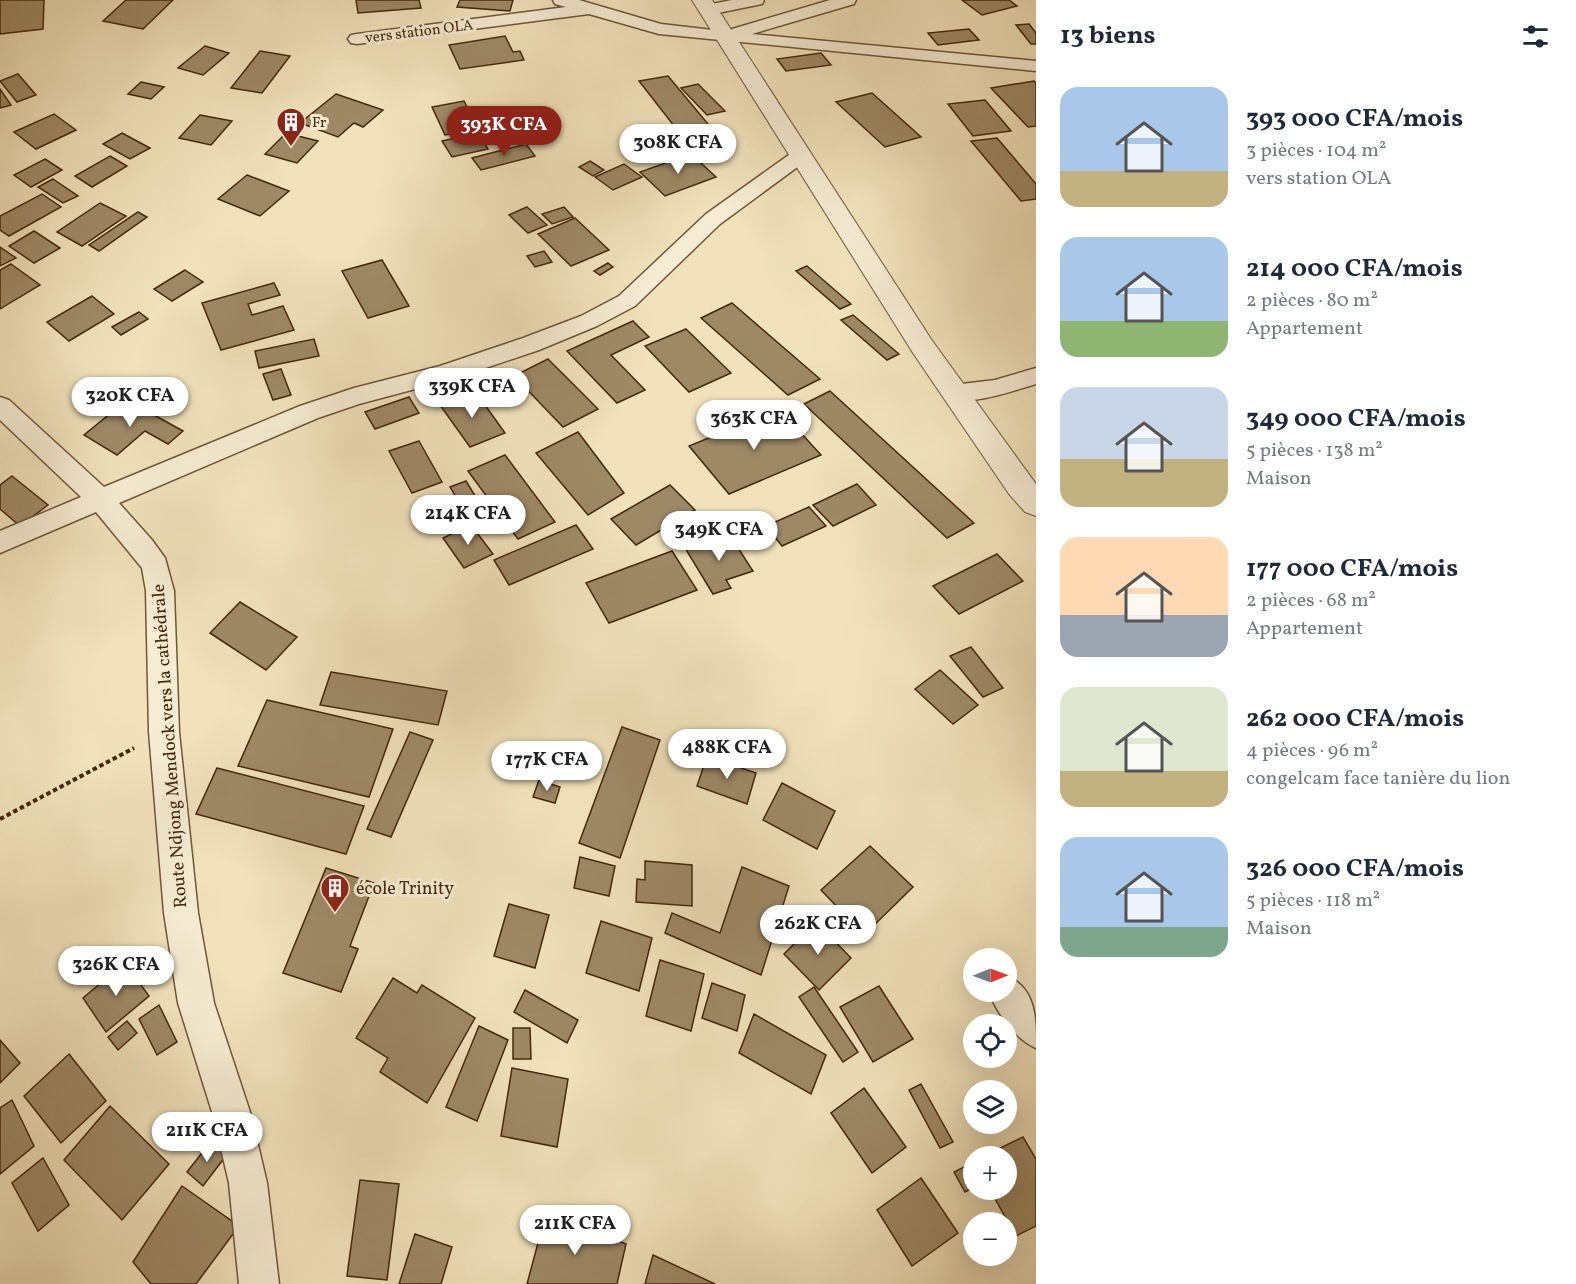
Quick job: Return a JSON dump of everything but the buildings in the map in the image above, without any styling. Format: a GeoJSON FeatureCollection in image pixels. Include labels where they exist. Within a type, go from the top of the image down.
{"type":"FeatureCollection","features":[{"type":"Feature","properties":{"kind":"street"},"geometry":{"type":"LineString","coordinates":[[561,0],[659,29],[1036,66]]}},
{"type":"Feature","properties":{"kind":"street"},"geometry":{"type":"LineString","coordinates":[[756,0],[705,5],[953,392],[1031,491]]}},
{"type":"Feature","properties":{"kind":"street"},"geometry":{"type":"LineString","coordinates":[[725,37],[848,0]]}},
{"type":"Feature","properties":{"kind":"street","name":"vers station OLA"},"geometry":{"type":"LineString","coordinates":[[357,39],[588,9]]}},
{"type":"Feature","properties":{"kind":"street"},"geometry":{"type":"LineString","coordinates":[[0,542],[309,412],[354,397],[446,373],[589,321],[627,301],[713,219],[800,156]]}},
{"type":"Feature","properties":{"kind":"street"},"geometry":{"type":"LineString","coordinates":[[953,392],[995,388],[1036,376]]}},
{"type":"Feature","properties":{"kind":"street","name":"Route Ndjong Mendock vers la cathédrale"},"geometry":{"type":"LineString","coordinates":[[0,406],[100,499],[143,548],[155,566],[162,623],[161,668],[164,732],[181,913],[194,991],[232,1115],[248,1183],[260,1284]]}},
{"type":"Feature","properties":{"kind":"street"},"geometry":{"type":"LineString","coordinates":[[1014,1002],[1036,1030]]}},
{"type":"Feature","properties":{"kind":"path"},"geometry":{"type":"LineString","coordinates":[[0,819],[164,732]]}},
{"type":"Feature","properties":{"kind":"place","name":"Fr"},"geometry":{"type":"Point","coordinates":[291,148]}},
{"type":"Feature","properties":{"kind":"place","name":"école Trinity"},"geometry":{"type":"Point","coordinates":[335,914]}}]}
